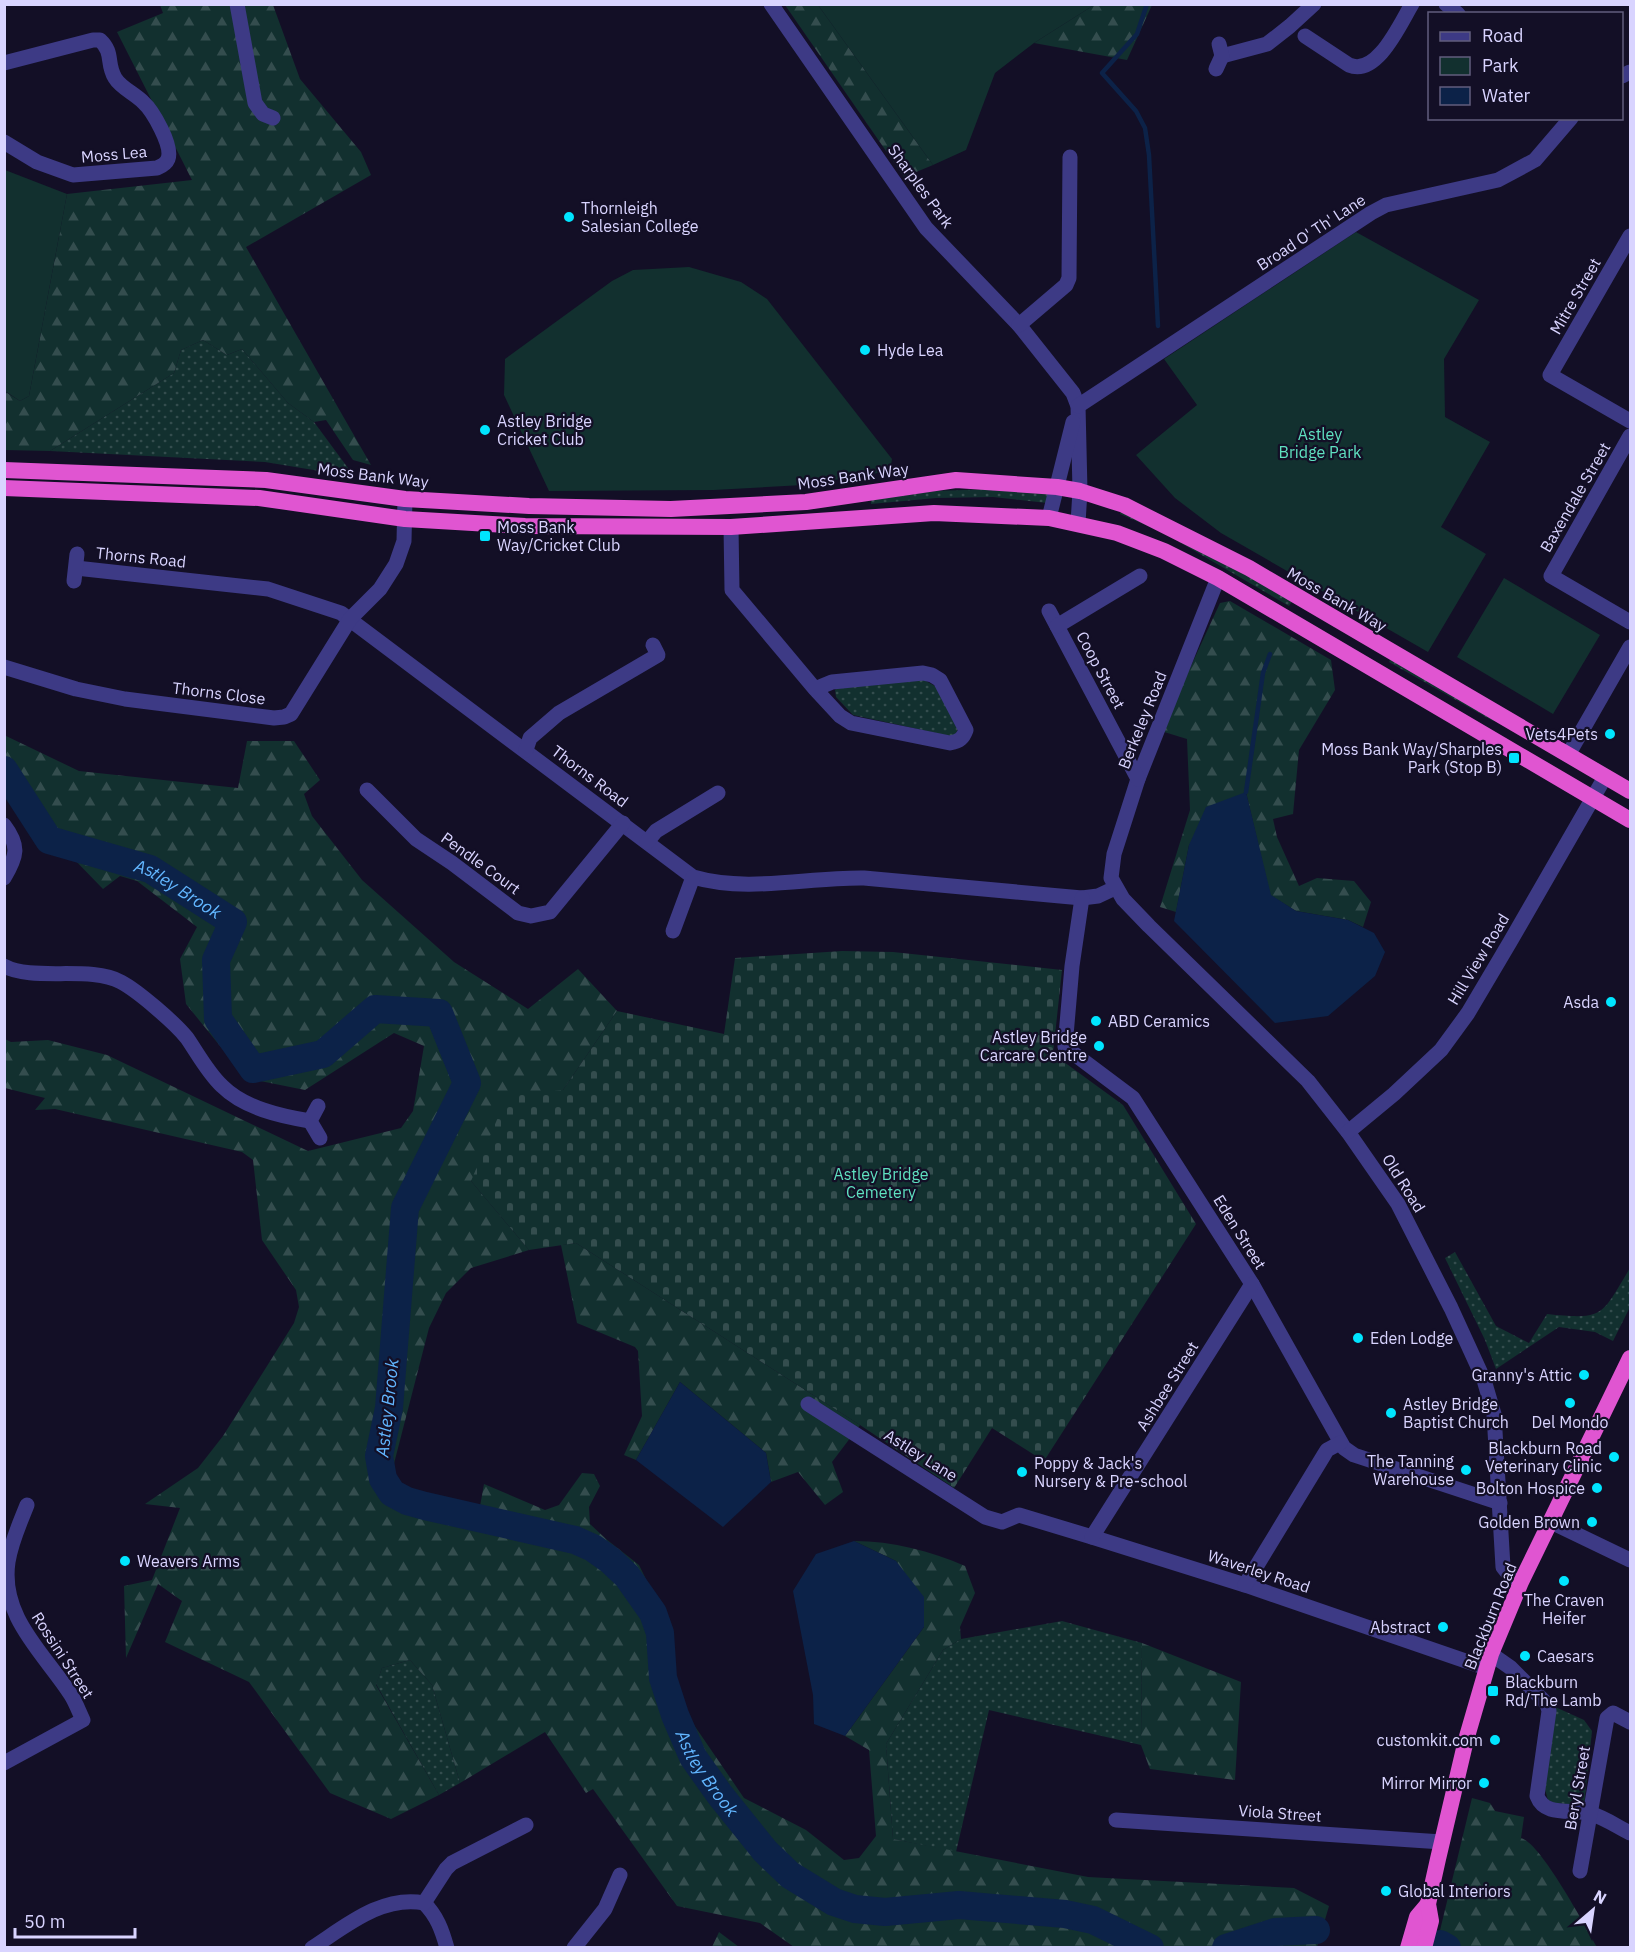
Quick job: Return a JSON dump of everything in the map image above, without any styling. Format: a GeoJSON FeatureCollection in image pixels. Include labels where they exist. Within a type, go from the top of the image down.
{"type":"FeatureCollection","features":[{"type":"Feature","properties":{"kind":"highway","name":"Moss Bank Way"},"geometry":{"type":"LineString","coordinates":[[4,470],[266,480],[405,499],[529,506],[671,509],[806,502],[956,480],[1057,487],[1080,491],[1124,505],[1249,568],[1630,792]]}},
{"type":"Feature","properties":{"kind":"highway"},"geometry":{"type":"LineString","coordinates":[[4,488],[259,498],[405,519],[525,526],[731,527],[934,513],[1049,518],[1078,523],[1117,533],[1164,550],[1218,578],[1630,819]]}},
{"type":"Feature","properties":{"kind":"highway","name":"Blackburn Road"},"geometry":{"type":"LineString","coordinates":[[1424,1947],[1431,1921],[1428,1904],[1466,1740],[1488,1661],[1521,1582],[1630,1358]]}},
{"type":"Feature","properties":{"kind":"highway","name":"Blackburn Road"},"geometry":{"type":"LineString","coordinates":[[1408,1947],[1417,1917],[1428,1904]]}},
{"type":"Feature","properties":{"kind":"street"},"geometry":{"type":"LineString","coordinates":[[237,4],[255,103],[263,114],[273,118]]}},
{"type":"Feature","properties":{"kind":"street","name":"Sharples Park"},"geometry":{"type":"LineString","coordinates":[[771,4],[926,228],[1019,325],[1072,393],[1078,406]]}},
{"type":"Feature","properties":{"kind":"street"},"geometry":{"type":"LineString","coordinates":[[1219,56],[1267,44],[1314,4]]}},
{"type":"Feature","properties":{"kind":"street"},"geometry":{"type":"LineString","coordinates":[[1305,36],[1349,65],[1365,67],[1375,61],[1412,4]]}},
{"type":"Feature","properties":{"kind":"street","name":"Moss Lea"},"geometry":{"type":"LineString","coordinates":[[4,63],[100,40],[109,51],[110,65],[118,82],[144,103],[158,122],[169,151],[164,165],[157,168],[73,175],[37,162],[4,142]]}},
{"type":"Feature","properties":{"kind":"street","name":"Broad O' Th' Lane"},"geometry":{"type":"LineString","coordinates":[[1078,406],[1371,213],[1386,206],[1498,180],[1534,160],[1569,120]]}},
{"type":"Feature","properties":{"kind":"street"},"geometry":{"type":"LineString","coordinates":[[1019,325],[1066,285],[1069,278],[1070,157]]}},
{"type":"Feature","properties":{"kind":"street","name":"Mitre Street"},"geometry":{"type":"LineString","coordinates":[[1630,236],[1550,375],[1630,421]]}},
{"type":"Feature","properties":{"kind":"street"},"geometry":{"type":"LineString","coordinates":[[1049,518],[1078,406]]}},
{"type":"Feature","properties":{"kind":"street"},"geometry":{"type":"LineString","coordinates":[[1078,406],[1080,491],[1078,523]]}},
{"type":"Feature","properties":{"kind":"street","name":"Baxendale Street"},"geometry":{"type":"LineString","coordinates":[[1630,436],[1551,576],[1630,622]]}},
{"type":"Feature","properties":{"kind":"street","name":"Thorns Close"},"geometry":{"type":"LineString","coordinates":[[4,667],[76,689],[125,699],[274,718],[284,717],[291,714],[350,619],[380,589],[396,564],[404,541],[405,499]]}},
{"type":"Feature","properties":{"kind":"street"},"geometry":{"type":"LineString","coordinates":[[731,527],[730,584],[732,590],[815,689],[840,716],[851,723],[950,742],[964,737],[966,730],[940,680],[932,675],[923,673],[832,682],[815,689]]}},
{"type":"Feature","properties":{"kind":"street","name":"Thorns Road"},"geometry":{"type":"LineString","coordinates":[[76,567],[267,589],[336,610],[693,877],[724,883],[755,884],[864,878],[1082,898],[1098,896],[1113,883]]}},
{"type":"Feature","properties":{"kind":"street"},"geometry":{"type":"LineString","coordinates":[[1057,626],[1140,576]]}},
{"type":"Feature","properties":{"kind":"street","name":"Berkeley Road"},"geometry":{"type":"LineString","coordinates":[[1113,883],[1114,854],[1138,778],[1218,578]]}},
{"type":"Feature","properties":{"kind":"street","name":"Coop Street"},"geometry":{"type":"LineString","coordinates":[[1048,611],[1138,778]]}},
{"type":"Feature","properties":{"kind":"street"},"geometry":{"type":"LineString","coordinates":[[526,750],[530,738],[559,713],[658,655],[653,645]]}},
{"type":"Feature","properties":{"kind":"street"},"geometry":{"type":"LineString","coordinates":[[1568,755],[1630,647]]}},
{"type":"Feature","properties":{"kind":"street","name":"Hill View Road"},"geometry":{"type":"LineString","coordinates":[[1348,1132],[1442,1050],[1468,1012],[1605,777]]}},
{"type":"Feature","properties":{"kind":"street","name":"Pendle Court"},"geometry":{"type":"LineString","coordinates":[[367,790],[416,838],[519,913],[531,916],[550,912],[623,823]]}},
{"type":"Feature","properties":{"kind":"street"},"geometry":{"type":"LineString","coordinates":[[647,842],[656,831],[717,793]]}},
{"type":"Feature","properties":{"kind":"street"},"geometry":{"type":"LineString","coordinates":[[4,825],[13,836],[16,854],[4,878]]}},
{"type":"Feature","properties":{"kind":"street"},"geometry":{"type":"LineString","coordinates":[[673,932],[693,877]]}},
{"type":"Feature","properties":{"kind":"street","name":"Old Road"},"geometry":{"type":"LineString","coordinates":[[1113,883],[1149,926],[1308,1081],[1348,1132],[1398,1204],[1447,1299],[1484,1380],[1494,1413],[1503,1567],[1521,1582]]}},
{"type":"Feature","properties":{"kind":"street","name":"Eden Street"},"geometry":{"type":"LineString","coordinates":[[1082,898],[1072,966],[1065,1047],[1133,1098],[1251,1284],[1340,1443],[1354,1455],[1500,1503]]}},
{"type":"Feature","properties":{"kind":"street"},"geometry":{"type":"LineString","coordinates":[[4,966],[19,971],[105,976],[122,982],[179,1029],[215,1078],[233,1095],[272,1114],[310,1121],[320,1138]]}},
{"type":"Feature","properties":{"kind":"street"},"geometry":{"type":"LineString","coordinates":[[310,1121],[318,1106]]}},
{"type":"Feature","properties":{"kind":"street","name":"Ashbee Street"},"geometry":{"type":"LineString","coordinates":[[1092,1537],[1251,1284]]}},
{"type":"Feature","properties":{"kind":"street","name":"Astley Lane"},"geometry":{"type":"LineString","coordinates":[[808,1404],[985,1517],[1002,1522],[1019,1515]]}},
{"type":"Feature","properties":{"kind":"street"},"geometry":{"type":"LineString","coordinates":[[1245,1585],[1324,1455],[1340,1443]]}},
{"type":"Feature","properties":{"kind":"street","name":"Rossini Street"},"geometry":{"type":"LineString","coordinates":[[6,1761],[82,1720],[72,1697],[26,1637],[12,1606],[7,1579],[8,1563],[27,1505]]}},
{"type":"Feature","properties":{"kind":"street","name":"Waverley Road"},"geometry":{"type":"LineString","coordinates":[[1019,1515],[1511,1668],[1547,1704],[1549,1711],[1537,1796],[1539,1803],[1546,1809],[1591,1814]]}},
{"type":"Feature","properties":{"kind":"street"},"geometry":{"type":"LineString","coordinates":[[1551,1522],[1630,1560]]}},
{"type":"Feature","properties":{"kind":"street","name":"Beryl Street"},"geometry":{"type":"LineString","coordinates":[[1580,1870],[1607,1718],[1613,1713],[1630,1722]]}},
{"type":"Feature","properties":{"kind":"street"},"geometry":{"type":"LineString","coordinates":[[1591,1814],[1630,1833]]}},
{"type":"Feature","properties":{"kind":"street","name":"Viola Street"},"geometry":{"type":"LineString","coordinates":[[1116,1820],[1442,1842]]}},
{"type":"Feature","properties":{"kind":"street"},"geometry":{"type":"LineString","coordinates":[[424,1903],[452,1863],[506,1845],[526,1825]]}},
{"type":"Feature","properties":{"kind":"street"},"geometry":{"type":"LineString","coordinates":[[574,1947],[602,1913],[620,1875]]}},
{"type":"Feature","properties":{"kind":"street"},"geometry":{"type":"LineString","coordinates":[[312,1947],[332,1933],[383,1906],[401,1901],[424,1903],[433,1912],[447,1947]]}},
{"type":"Feature","properties":{"kind":"green space"},"geometry":{"type":"Polygon","coordinates":[[[160,5],[273,5],[300,79],[361,152],[371,175],[246,247],[371,465],[353,460],[326,420],[314,422],[288,403],[242,349],[227,355],[203,340],[181,350],[174,373],[50,451],[5,450],[4,391],[20,401],[29,396],[67,194],[192,180],[117,32],[163,13],[160,5]]]}},
{"type":"Feature","properties":{"kind":"green space"},"geometry":{"type":"Polygon","coordinates":[[[785,5],[818,5],[933,165],[904,177],[785,5]]]}},
{"type":"Feature","properties":{"kind":"green space"},"geometry":{"type":"Polygon","coordinates":[[[818,5],[1094,5],[1034,43],[995,73],[966,150],[933,165],[818,5]]]}},
{"type":"Feature","properties":{"kind":"green space"},"geometry":{"type":"Polygon","coordinates":[[[1094,5],[1152,5],[1127,60],[1034,43],[1094,5]]]}},
{"type":"Feature","properties":{"kind":"green space"},"geometry":{"type":"Polygon","coordinates":[[[5,170],[67,194],[29,396],[20,401],[5,391],[5,170]]]}},
{"type":"Feature","properties":{"kind":"green space","name":"Astley Bridge Park"},"geometry":{"type":"Polygon","coordinates":[[[1356,232],[1479,300],[1444,359],[1445,417],[1490,442],[1441,527],[1486,554],[1428,652],[1221,533],[1175,498],[1136,455],[1197,405],[1164,359],[1356,232]]]}},
{"type":"Feature","properties":{"kind":"green space"},"geometry":{"type":"Polygon","coordinates":[[[689,267],[741,282],[767,299],[892,459],[890,471],[803,485],[714,490],[549,491],[504,395],[505,359],[612,281],[633,270],[689,267]]]}},
{"type":"Feature","properties":{"kind":"green space"},"geometry":{"type":"Polygon","coordinates":[[[203,340],[227,355],[242,349],[288,403],[314,422],[348,468],[350,476],[265,462],[50,451],[174,373],[181,350],[203,340]]]}},
{"type":"Feature","properties":{"kind":"green space"},"geometry":{"type":"Polygon","coordinates":[[[993,489],[1050,491],[1047,503],[993,497],[936,498],[871,504],[871,500],[935,491],[993,489]]]}},
{"type":"Feature","properties":{"kind":"green space"},"geometry":{"type":"Polygon","coordinates":[[[1121,511],[1230,564],[1293,600],[1289,606],[1162,532],[1120,514],[1121,511]]]}},
{"type":"Feature","properties":{"kind":"green space"},"geometry":{"type":"Polygon","coordinates":[[[1504,578],[1600,635],[1553,714],[1457,657],[1504,578]]]}},
{"type":"Feature","properties":{"kind":"green space"},"geometry":{"type":"Polygon","coordinates":[[[1230,601],[1331,660],[1335,690],[1299,750],[1293,814],[1273,819],[1277,837],[1299,886],[1317,878],[1354,881],[1371,902],[1363,927],[1348,920],[1296,911],[1270,895],[1246,792],[1189,845],[1176,912],[1160,907],[1190,810],[1187,739],[1161,731],[1220,603],[1230,601]]]}},
{"type":"Feature","properties":{"kind":"green space"},"geometry":{"type":"Polygon","coordinates":[[[1391,658],[1495,718],[1493,721],[1389,662],[1391,658]]]}},
{"type":"Feature","properties":{"kind":"green space"},"geometry":{"type":"Polygon","coordinates":[[[920,678],[937,687],[958,729],[955,735],[950,736],[853,715],[836,697],[835,690],[840,685],[920,678]]]}},
{"type":"Feature","properties":{"kind":"green space"},"geometry":{"type":"Polygon","coordinates":[[[4,735],[79,771],[238,788],[247,741],[294,741],[320,780],[304,794],[312,816],[362,880],[454,962],[528,1009],[578,969],[617,1011],[563,1090],[471,1181],[529,1250],[471,1268],[446,1293],[429,1328],[390,1479],[401,1493],[479,1512],[484,1484],[545,1510],[559,1505],[582,1473],[594,1474],[600,1486],[589,1507],[590,1524],[639,1565],[668,1624],[681,1706],[744,1798],[806,1830],[844,1860],[859,1858],[876,1836],[869,1750],[845,1736],[924,1627],[896,1561],[854,1541],[911,1548],[965,1566],[975,1593],[960,1627],[961,1639],[943,1650],[886,1744],[893,1839],[1088,1877],[1294,1888],[1329,1906],[1317,1947],[794,1947],[760,1923],[677,1906],[593,1789],[586,1793],[545,1732],[460,1783],[432,1685],[410,1660],[382,1668],[376,1685],[439,1795],[391,1819],[330,1793],[249,1682],[165,1642],[182,1601],[158,1584],[126,1658],[124,1586],[152,1580],[180,1508],[145,1504],[198,1468],[223,1436],[294,1323],[299,1307],[296,1290],[262,1240],[253,1160],[242,1152],[55,1109],[35,1110],[45,1098],[5,1088],[5,1039],[11,1042],[48,1040],[107,1055],[308,1151],[401,1128],[413,1111],[424,1046],[394,1033],[305,1090],[246,1078],[186,1004],[180,959],[197,927],[137,881],[120,876],[103,889],[5,788],[4,735]]]}},
{"type":"Feature","properties":{"kind":"green space","name":"Astley Bridge Cemetery"},"geometry":{"type":"Polygon","coordinates":[[[842,951],[893,952],[1062,970],[1053,1054],[1123,1105],[1196,1224],[1044,1461],[992,1428],[954,1488],[576,1243],[529,1250],[471,1181],[507,1096],[563,1090],[617,1011],[724,1034],[735,958],[842,951]]]}},
{"type":"Feature","properties":{"kind":"green space"},"geometry":{"type":"Polygon","coordinates":[[[576,1243],[860,1425],[832,1462],[843,1492],[825,1505],[798,1472],[771,1482],[766,1453],[680,1382],[636,1460],[624,1455],[642,1416],[638,1351],[635,1347],[577,1323],[561,1245],[576,1243]]]}},
{"type":"Feature","properties":{"kind":"green space"},"geometry":{"type":"Polygon","coordinates":[[[1455,1252],[1496,1326],[1529,1343],[1547,1314],[1580,1316],[1591,1315],[1599,1311],[1613,1296],[1630,1268],[1630,1307],[1613,1341],[1595,1332],[1559,1327],[1496,1369],[1485,1340],[1445,1258],[1455,1252]]]}},
{"type":"Feature","properties":{"kind":"green space"},"geometry":{"type":"Polygon","coordinates":[[[1062,1621],[1142,1643],[1141,1745],[989,1710],[956,1852],[893,1839],[886,1744],[943,1650],[961,1639],[1062,1621]]]}},
{"type":"Feature","properties":{"kind":"green space"},"geometry":{"type":"Polygon","coordinates":[[[1142,1643],[1241,1682],[1235,1780],[1150,1769],[1141,1745],[1142,1643]]]}},
{"type":"Feature","properties":{"kind":"green space"},"geometry":{"type":"Polygon","coordinates":[[[410,1660],[432,1685],[460,1783],[439,1795],[376,1684],[382,1668],[410,1660]]]}},
{"type":"Feature","properties":{"kind":"green space"},"geometry":{"type":"Polygon","coordinates":[[[1553,1706],[1584,1720],[1592,1731],[1584,1806],[1555,1803],[1548,1800],[1544,1786],[1553,1706]]]}},
{"type":"Feature","properties":{"kind":"green space"},"geometry":{"type":"Polygon","coordinates":[[[1472,1798],[1490,1803],[1495,1811],[1524,1817],[1521,1838],[1530,1843],[1551,1869],[1597,1947],[1436,1947],[1472,1798]]]}},
{"type":"Feature","properties":{"kind":"green space"},"geometry":{"type":"Polygon","coordinates":[[[719,1932],[739,1947],[712,1947],[719,1932]]]}},
{"type":"Feature","properties":{"kind":"water"},"geometry":{"type":"Polygon","coordinates":[[[1246,792],[1271,895],[1296,911],[1348,920],[1374,933],[1385,952],[1375,976],[1328,1016],[1275,1023],[1174,921],[1189,845],[1206,807],[1246,792]]]}},
{"type":"Feature","properties":{"kind":"water"},"geometry":{"type":"Polygon","coordinates":[[[680,1382],[766,1453],[771,1482],[723,1527],[636,1460],[680,1382]]]}},
{"type":"Feature","properties":{"kind":"water"},"geometry":{"type":"Polygon","coordinates":[[[854,1541],[896,1561],[924,1597],[924,1627],[845,1736],[814,1724],[813,1695],[793,1591],[816,1554],[854,1541]]]}},
{"type":"Feature","properties":{"kind":"waterway"},"geometry":{"type":"LineString","coordinates":[[1147,4],[1137,34],[1102,73],[1136,111],[1145,128],[1149,155],[1158,326]]}},
{"type":"Feature","properties":{"kind":"waterway"},"geometry":{"type":"LineString","coordinates":[[1246,792],[1263,673],[1270,654]]}},
{"type":"Feature","properties":{"kind":"waterway","name":"Astley Brook"},"geometry":{"type":"LineString","coordinates":[[4,770],[49,840],[150,869],[233,922],[216,960],[218,1019],[253,1069],[323,1054],[375,1009],[439,1013],[467,1083],[405,1208],[389,1408],[379,1456],[383,1479],[392,1493],[407,1501],[425,1506],[575,1540],[593,1548],[610,1560],[627,1576],[653,1613],[660,1633],[663,1678],[675,1715],[693,1757],[765,1851],[790,1875],[834,1902],[855,1909],[885,1912],[959,1905],[1065,1914],[1093,1920],[1150,1948]]}},
{"type":"Feature","properties":{"kind":"waterway","name":"Astley Brook"},"geometry":{"type":"LineString","coordinates":[[1226,1948],[1275,1932],[1316,1930]]}},
{"type":"Feature","properties":{"kind":"waterway","name":"Astley Brook"},"geometry":{"type":"LineString","coordinates":[[1440,1944],[1447,1948]]}},
{"type":"Feature","properties":{"kind":"place","name":"Thornleigh Salesian College"},"geometry":{"type":"Point","coordinates":[569,217]}},
{"type":"Feature","properties":{"kind":"place","name":"Hyde Lea"},"geometry":{"type":"Point","coordinates":[865,350]}},
{"type":"Feature","properties":{"kind":"place","name":"Astley Bridge Cricket Club"},"geometry":{"type":"Point","coordinates":[485,430]}},
{"type":"Feature","properties":{"kind":"place","name":"Moss Bank Way/Cricket Club"},"geometry":{"type":"Point","coordinates":[485,536]}},
{"type":"Feature","properties":{"kind":"place","name":"Vets4Pets"},"geometry":{"type":"Point","coordinates":[1610,734]}},
{"type":"Feature","properties":{"kind":"place","name":"Moss Bank Way/Sharples Park (Stop B)"},"geometry":{"type":"Point","coordinates":[1514,758]}},
{"type":"Feature","properties":{"kind":"place","name":"Asda"},"geometry":{"type":"Point","coordinates":[1611,1002]}},
{"type":"Feature","properties":{"kind":"place","name":"ABD Ceramics"},"geometry":{"type":"Point","coordinates":[1096,1021]}},
{"type":"Feature","properties":{"kind":"place","name":"Astley Bridge Carcare Centre"},"geometry":{"type":"Point","coordinates":[1099,1046]}},
{"type":"Feature","properties":{"kind":"place","name":"Eden Lodge"},"geometry":{"type":"Point","coordinates":[1358,1338]}},
{"type":"Feature","properties":{"kind":"place","name":"Granny's Attic"},"geometry":{"type":"Point","coordinates":[1584,1375]}},
{"type":"Feature","properties":{"kind":"place","name":"Del Mondo"},"geometry":{"type":"Point","coordinates":[1570,1403]}},
{"type":"Feature","properties":{"kind":"place","name":"Astley Bridge Baptist Church"},"geometry":{"type":"Point","coordinates":[1391,1413]}},
{"type":"Feature","properties":{"kind":"place","name":"Blackburn Road Veterinary Clinic"},"geometry":{"type":"Point","coordinates":[1614,1457]}},
{"type":"Feature","properties":{"kind":"place","name":"The Tanning Warehouse"},"geometry":{"type":"Point","coordinates":[1466,1470]}},
{"type":"Feature","properties":{"kind":"place","name":"Poppy & Jack's Nursery & Pre-school"},"geometry":{"type":"Point","coordinates":[1022,1472]}},
{"type":"Feature","properties":{"kind":"place","name":"Bolton Hospice"},"geometry":{"type":"Point","coordinates":[1597,1488]}},
{"type":"Feature","properties":{"kind":"place","name":"Golden Brown"},"geometry":{"type":"Point","coordinates":[1592,1522]}},
{"type":"Feature","properties":{"kind":"place","name":"Weavers Arms"},"geometry":{"type":"Point","coordinates":[125,1561]}},
{"type":"Feature","properties":{"kind":"place","name":"The Craven Heifer"},"geometry":{"type":"Point","coordinates":[1564,1581]}},
{"type":"Feature","properties":{"kind":"place","name":"Abstract"},"geometry":{"type":"Point","coordinates":[1443,1627]}},
{"type":"Feature","properties":{"kind":"place","name":"Caesars"},"geometry":{"type":"Point","coordinates":[1525,1656]}},
{"type":"Feature","properties":{"kind":"place","name":"Blackburn Rd/The Lamb"},"geometry":{"type":"Point","coordinates":[1493,1691]}},
{"type":"Feature","properties":{"kind":"place","name":"customkit.com"},"geometry":{"type":"Point","coordinates":[1495,1740]}},
{"type":"Feature","properties":{"kind":"place","name":"Mirror Mirror"},"geometry":{"type":"Point","coordinates":[1484,1783]}},
{"type":"Feature","properties":{"kind":"place","name":"Global Interiors"},"geometry":{"type":"Point","coordinates":[1386,1891]}}]}
